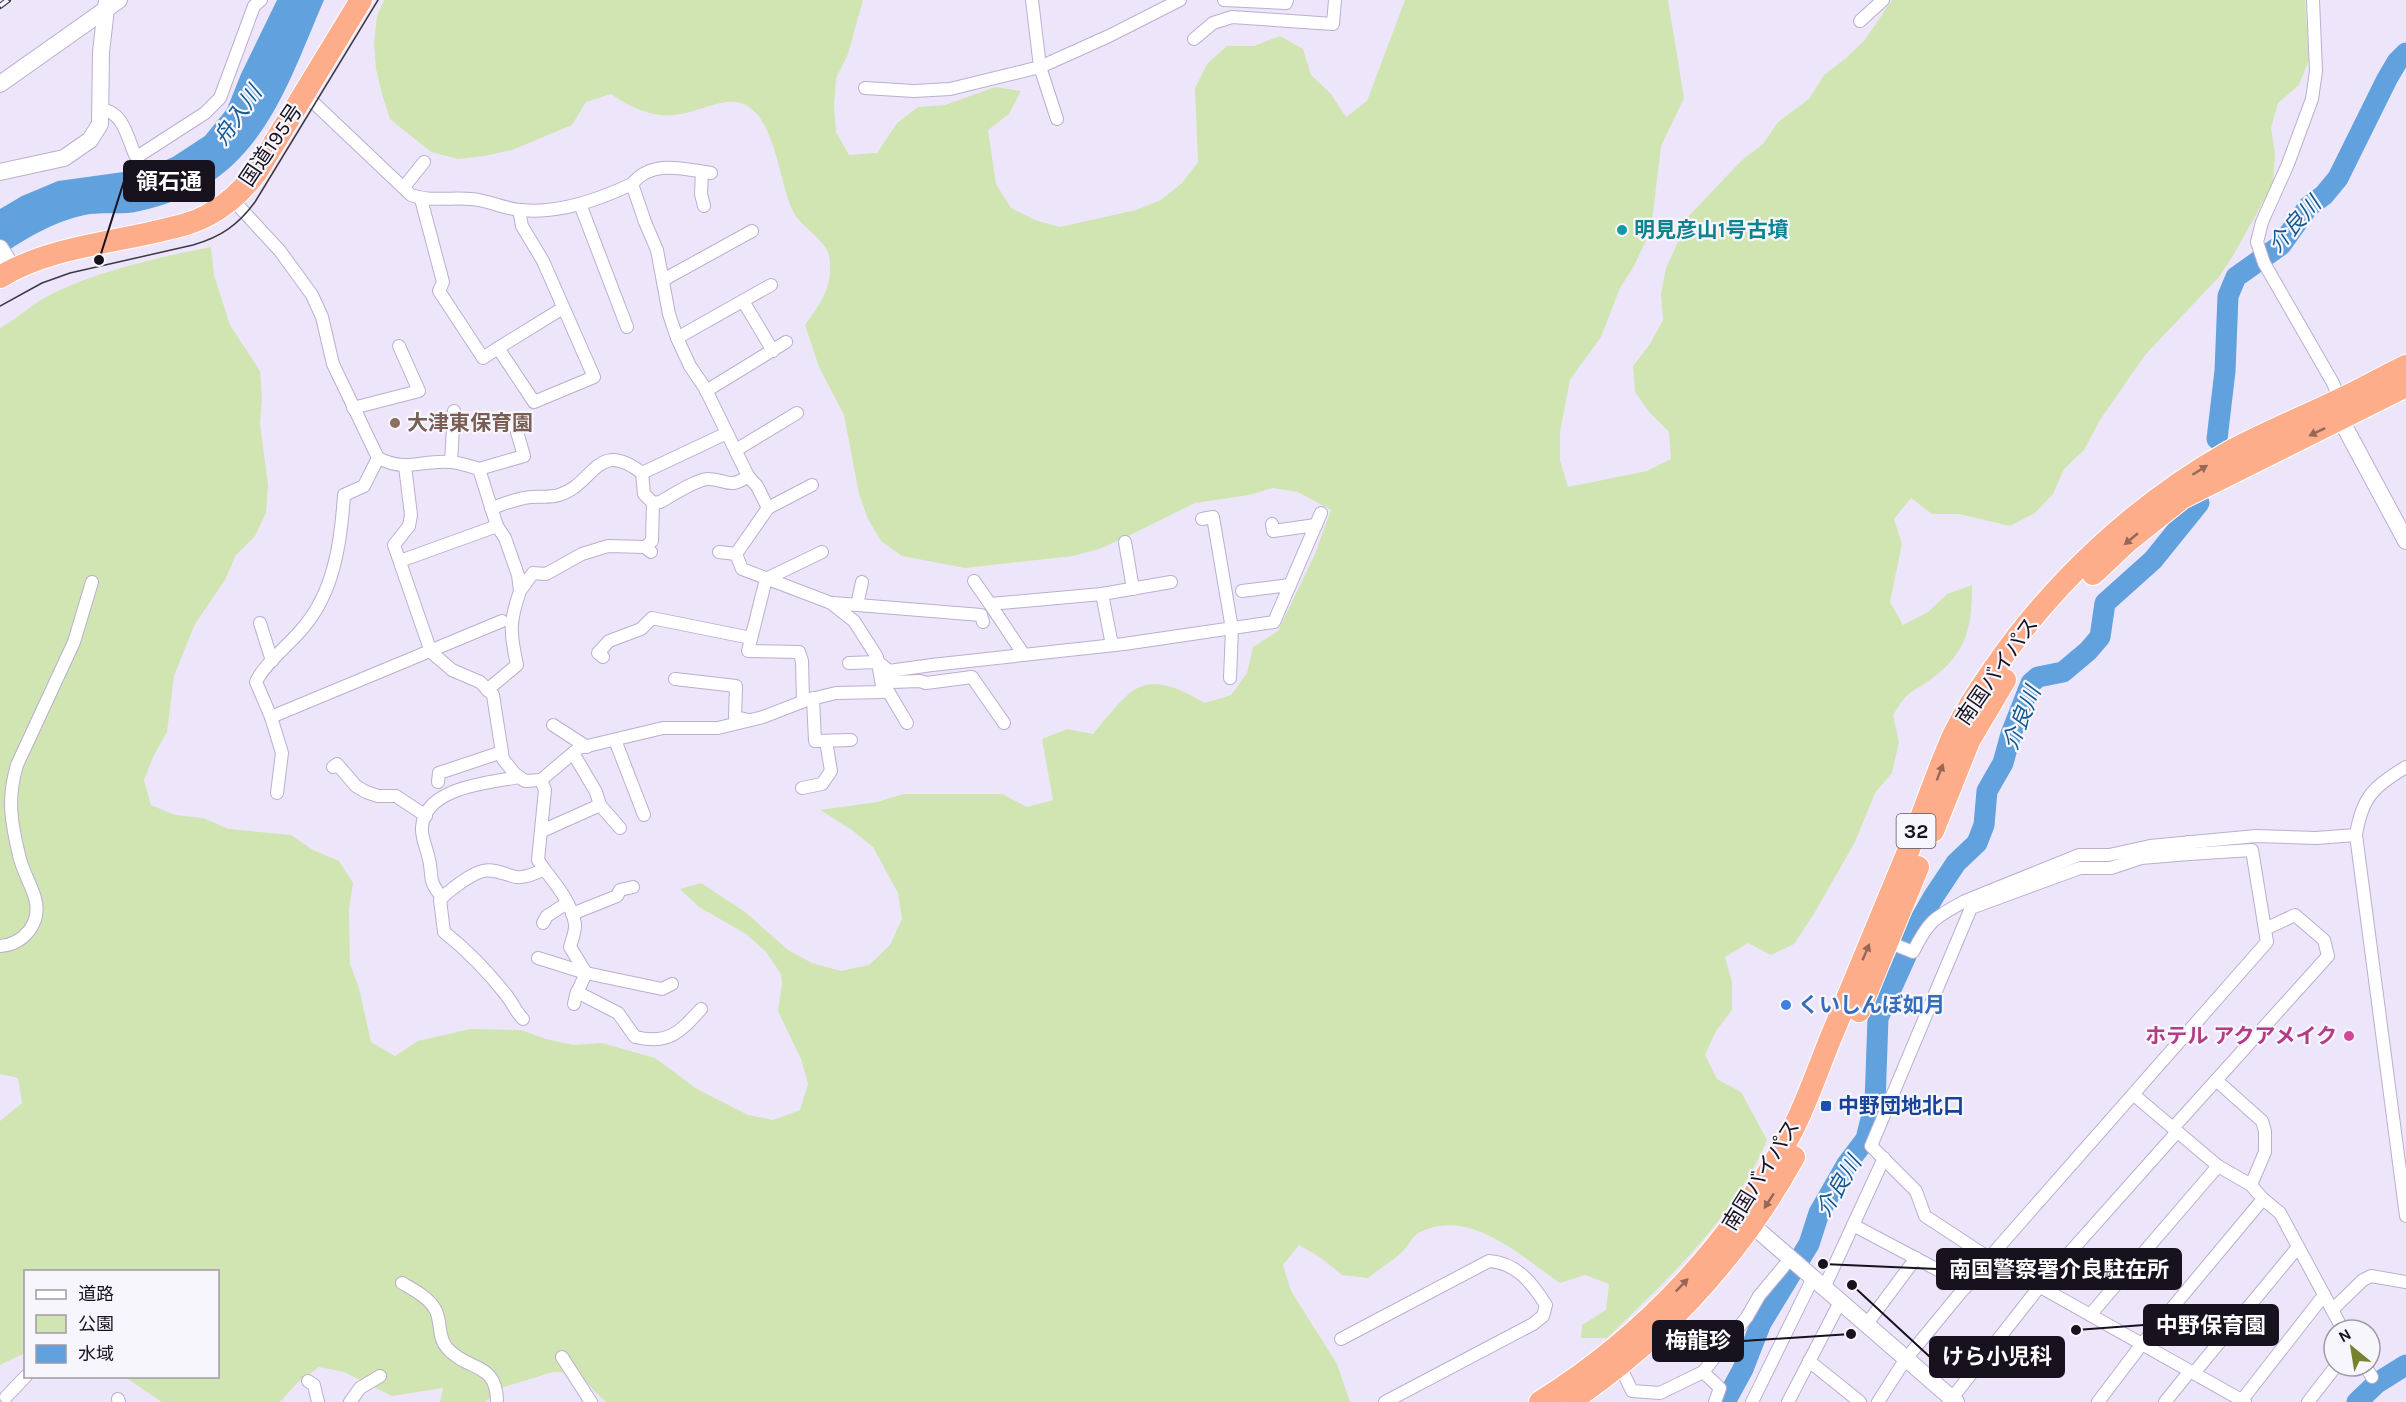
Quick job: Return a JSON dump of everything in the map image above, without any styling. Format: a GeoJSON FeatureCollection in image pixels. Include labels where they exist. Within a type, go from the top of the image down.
{"type":"FeatureCollection","features":[{"type":"Feature","properties":{"kind":"highway","name":"国道195号"},"geometry":{"type":"LineString","coordinates":[[4,262],[50,255],[193,222],[232,199],[256,173],[361,0]]}},
{"type":"Feature","properties":{"kind":"highway","name":"南国バイパス"},"geometry":{"type":"LineString","coordinates":[[1540,1402],[1569,1383],[1617,1358],[1662,1328],[1711,1278],[1747,1220],[1804,1139],[1888,942],[1969,741],[2007,677],[2052,619],[2082,584],[2119,549],[2182,498],[2341,410],[2406,366]]}},
{"type":"Feature","properties":{"kind":"highway","name":"南国バイパス"},"geometry":{"type":"LineString","coordinates":[[1747,1220],[1792,1130],[1954,734],[1994,669],[2041,608],[2115,530],[2176,485],[2230,452],[2406,386]]}},
{"type":"Feature","properties":{"kind":"highway","name":"南国バイパス"},"geometry":{"type":"LineString","coordinates":[[1569,1402],[1617,1358]]}},
{"type":"Feature","properties":{"kind":"main road"},"geometry":{"type":"LineString","coordinates":[[0,172],[64,158],[79,150],[90,140],[100,124],[101,52],[111,3]]}},
{"type":"Feature","properties":{"kind":"main road"},"geometry":{"type":"LineString","coordinates":[[0,84],[111,3]]}},
{"type":"Feature","properties":{"kind":"main road"},"geometry":{"type":"LineString","coordinates":[[2341,410],[2406,542]]}},
{"type":"Feature","properties":{"kind":"main road"},"geometry":{"type":"LineString","coordinates":[[1747,1220],[1952,1401]]}},
{"type":"Feature","properties":{"kind":"street"},"geometry":{"type":"LineString","coordinates":[[1032,0],[1040,67],[1057,119]]}},
{"type":"Feature","properties":{"kind":"street"},"geometry":{"type":"LineString","coordinates":[[865,88],[914,91],[950,89],[1040,67],[1109,36],[1180,0]]}},
{"type":"Feature","properties":{"kind":"street"},"geometry":{"type":"LineString","coordinates":[[1224,0],[1286,3],[1287,0]]}},
{"type":"Feature","properties":{"kind":"street"},"geometry":{"type":"LineString","coordinates":[[1194,39],[1213,23],[1232,16],[1333,24],[1335,0]]}},
{"type":"Feature","properties":{"kind":"street"},"geometry":{"type":"LineString","coordinates":[[1860,21],[1883,0]]}},
{"type":"Feature","properties":{"kind":"street"},"geometry":{"type":"LineString","coordinates":[[2313,0],[2316,71],[2312,99],[2288,164],[2262,222],[2257,242],[2264,264],[2333,383],[2341,410]]}},
{"type":"Feature","properties":{"kind":"street"},"geometry":{"type":"LineString","coordinates":[[100,109],[109,110],[118,116],[135,155],[140,155],[205,113],[220,98],[257,2]]}},
{"type":"Feature","properties":{"kind":"street"},"geometry":{"type":"LineString","coordinates":[[302,98],[315,105],[411,195],[421,198],[471,199],[519,210],[537,210],[603,198],[632,184],[640,174],[659,167],[706,172],[701,194],[704,206]]}},
{"type":"Feature","properties":{"kind":"street"},"geometry":{"type":"LineString","coordinates":[[404,188],[424,162]]}},
{"type":"Feature","properties":{"kind":"street"},"geometry":{"type":"LineString","coordinates":[[632,184],[657,250],[669,314],[677,338],[748,477],[757,486],[768,508]]}},
{"type":"Feature","properties":{"kind":"street"},"geometry":{"type":"LineString","coordinates":[[421,198],[443,282],[439,291],[483,358],[563,308]]}},
{"type":"Feature","properties":{"kind":"street"},"geometry":{"type":"LineString","coordinates":[[232,199],[280,251],[312,295],[322,317],[333,364],[378,458],[391,464],[405,466],[451,462],[479,469],[524,456],[515,425]]}},
{"type":"Feature","properties":{"kind":"street"},"geometry":{"type":"LineString","coordinates":[[580,204],[627,327]]}},
{"type":"Feature","properties":{"kind":"street"},"geometry":{"type":"LineString","coordinates":[[498,348],[534,402],[594,377],[543,261],[522,226],[519,210]]}},
{"type":"Feature","properties":{"kind":"street"},"geometry":{"type":"LineString","coordinates":[[663,280],[752,231]]}},
{"type":"Feature","properties":{"kind":"street"},"geometry":{"type":"LineString","coordinates":[[677,338],[771,285]]}},
{"type":"Feature","properties":{"kind":"street"},"geometry":{"type":"LineString","coordinates":[[743,301],[773,351]]}},
{"type":"Feature","properties":{"kind":"street"},"geometry":{"type":"LineString","coordinates":[[706,391],[786,342]]}},
{"type":"Feature","properties":{"kind":"street"},"geometry":{"type":"LineString","coordinates":[[353,408],[419,391],[399,346]]}},
{"type":"Feature","properties":{"kind":"street"},"geometry":{"type":"LineString","coordinates":[[451,462],[454,411]]}},
{"type":"Feature","properties":{"kind":"street"},"geometry":{"type":"LineString","coordinates":[[736,450],[797,413]]}},
{"type":"Feature","properties":{"kind":"street"},"geometry":{"type":"LineString","coordinates":[[642,474],[727,433]]}},
{"type":"Feature","properties":{"kind":"street"},"geometry":{"type":"LineString","coordinates":[[277,793],[282,753],[271,717],[256,682],[259,674],[306,625],[319,607],[330,579],[342,523],[344,495],[364,486],[378,458]]}},
{"type":"Feature","properties":{"kind":"street"},"geometry":{"type":"LineString","coordinates":[[491,508],[531,496],[548,498],[563,494],[602,462],[615,460],[627,463],[642,474],[644,494],[653,502],[660,502],[708,479],[729,484],[739,483],[748,477]]}},
{"type":"Feature","properties":{"kind":"street"},"geometry":{"type":"LineString","coordinates":[[405,466],[411,515],[408,526],[394,545],[431,652],[452,670],[480,682],[493,695],[503,759],[525,781],[541,780],[573,753],[587,747],[663,728],[718,728],[836,693],[886,692],[926,683],[972,677],[1004,723]]}},
{"type":"Feature","properties":{"kind":"street"},"geometry":{"type":"LineString","coordinates":[[479,469],[497,526],[505,538],[518,575],[520,591]]}},
{"type":"Feature","properties":{"kind":"street"},"geometry":{"type":"LineString","coordinates":[[736,554],[768,508],[812,485]]}},
{"type":"Feature","properties":{"kind":"street"},"geometry":{"type":"LineString","coordinates":[[487,690],[517,665],[511,635],[511,617],[520,591],[533,573],[546,574],[582,554],[608,546],[648,549],[652,541],[653,502]]}},
{"type":"Feature","properties":{"kind":"street"},"geometry":{"type":"LineString","coordinates":[[849,663],[878,662],[890,671],[1112,645],[1274,622],[1321,513]]}},
{"type":"Feature","properties":{"kind":"street"},"geometry":{"type":"LineString","coordinates":[[1203,519],[1213,517],[1232,629],[1230,678]]}},
{"type":"Feature","properties":{"kind":"street"},"geometry":{"type":"LineString","coordinates":[[1272,524],[1273,531],[1316,525]]}},
{"type":"Feature","properties":{"kind":"street"},"geometry":{"type":"LineString","coordinates":[[400,561],[497,526]]}},
{"type":"Feature","properties":{"kind":"street"},"geometry":{"type":"LineString","coordinates":[[1125,542],[1133,589]]}},
{"type":"Feature","properties":{"kind":"street"},"geometry":{"type":"LineString","coordinates":[[719,552],[736,554]]}},
{"type":"Feature","properties":{"kind":"street"},"geometry":{"type":"LineString","coordinates":[[822,552],[766,579],[748,651],[799,652],[815,741],[851,740]]}},
{"type":"Feature","properties":{"kind":"street"},"geometry":{"type":"LineString","coordinates":[[736,554],[742,568],[831,603],[854,621],[878,657],[886,692],[907,723]]}},
{"type":"Feature","properties":{"kind":"street"},"geometry":{"type":"LineString","coordinates":[[974,581],[1024,655]]}},
{"type":"Feature","properties":{"kind":"street"},"geometry":{"type":"LineString","coordinates":[[0,946],[15,943],[30,932],[34,924],[36,900],[19,858],[10,803],[10,786],[17,765],[74,642],[92,582]]}},
{"type":"Feature","properties":{"kind":"street"},"geometry":{"type":"LineString","coordinates":[[857,605],[862,582]]}},
{"type":"Feature","properties":{"kind":"street"},"geometry":{"type":"LineString","coordinates":[[990,604],[1102,594],[1171,582]]}},
{"type":"Feature","properties":{"kind":"street"},"geometry":{"type":"LineString","coordinates":[[1242,591],[1290,585]]}},
{"type":"Feature","properties":{"kind":"street"},"geometry":{"type":"LineString","coordinates":[[1102,594],[1112,645]]}},
{"type":"Feature","properties":{"kind":"street"},"geometry":{"type":"LineString","coordinates":[[831,603],[981,615],[983,622]]}},
{"type":"Feature","properties":{"kind":"street"},"geometry":{"type":"LineString","coordinates":[[603,657],[598,653],[609,641],[641,629],[652,618],[751,638]]}},
{"type":"Feature","properties":{"kind":"street"},"geometry":{"type":"LineString","coordinates":[[271,717],[323,693],[431,652],[502,621]]}},
{"type":"Feature","properties":{"kind":"street"},"geometry":{"type":"LineString","coordinates":[[260,623],[272,661]]}},
{"type":"Feature","properties":{"kind":"street"},"geometry":{"type":"LineString","coordinates":[[890,671],[891,682],[920,681],[926,683]]}},
{"type":"Feature","properties":{"kind":"street"},"geometry":{"type":"LineString","coordinates":[[675,679],[736,686],[735,717],[750,720]]}},
{"type":"Feature","properties":{"kind":"street"},"geometry":{"type":"LineString","coordinates":[[553,725],[587,747]]}},
{"type":"Feature","properties":{"kind":"street"},"geometry":{"type":"LineString","coordinates":[[615,740],[644,815]]}},
{"type":"Feature","properties":{"kind":"street"},"geometry":{"type":"LineString","coordinates":[[801,788],[822,784],[831,771],[826,741]]}},
{"type":"Feature","properties":{"kind":"street"},"geometry":{"type":"LineString","coordinates":[[438,782],[439,773],[502,752]]}},
{"type":"Feature","properties":{"kind":"street"},"geometry":{"type":"LineString","coordinates":[[573,753],[596,792],[600,805],[620,828]]}},
{"type":"Feature","properties":{"kind":"street"},"geometry":{"type":"LineString","coordinates":[[333,767],[337,764],[356,786],[366,792],[378,796],[396,796],[426,816]]}},
{"type":"Feature","properties":{"kind":"street"},"geometry":{"type":"LineString","coordinates":[[2406,767],[2382,781],[2373,790],[2361,815],[2356,835],[2406,1216]]}},
{"type":"Feature","properties":{"kind":"street"},"geometry":{"type":"LineString","coordinates":[[442,897],[432,885],[430,861],[422,828],[434,803],[444,795],[519,777]]}},
{"type":"Feature","properties":{"kind":"street"},"geometry":{"type":"LineString","coordinates":[[541,780],[545,790],[538,860],[555,883],[569,909],[576,927],[570,947],[586,973]]}},
{"type":"Feature","properties":{"kind":"street"},"geometry":{"type":"LineString","coordinates":[[542,831],[600,805]]}},
{"type":"Feature","properties":{"kind":"street"},"geometry":{"type":"LineString","coordinates":[[2324,1295],[2241,1401],[1989,1258],[1925,1216],[1916,1191],[1871,1146],[1971,908],[2080,868],[2111,868],[2141,858],[2189,848],[2279,835],[2316,838],[2356,835]]}},
{"type":"Feature","properties":{"kind":"street"},"geometry":{"type":"LineString","coordinates":[[1878,1402],[1905,1360],[1989,1258],[2267,942],[2252,850],[2150,846],[2109,855],[2079,855],[1975,897],[1947,911],[1925,927],[1913,952],[1888,942]]}},
{"type":"Feature","properties":{"kind":"street"},"geometry":{"type":"LineString","coordinates":[[523,1019],[508,997],[465,948],[444,932],[440,900],[447,891],[483,871],[500,872],[516,877],[532,875],[544,869]]}},
{"type":"Feature","properties":{"kind":"street"},"geometry":{"type":"LineString","coordinates":[[543,923],[548,916],[617,896],[620,890],[633,887]]}},
{"type":"Feature","properties":{"kind":"street"},"geometry":{"type":"LineString","coordinates":[[1952,1401],[2040,1286],[2216,1080],[2328,956],[2324,940],[2295,915],[2265,929]]}},
{"type":"Feature","properties":{"kind":"street"},"geometry":{"type":"LineString","coordinates":[[538,958],[586,973],[662,989],[672,984]]}},
{"type":"Feature","properties":{"kind":"street"},"geometry":{"type":"LineString","coordinates":[[586,973],[576,998],[618,1013],[635,1037],[649,1040],[676,1034],[701,1009]]}},
{"type":"Feature","properties":{"kind":"street"},"geometry":{"type":"LineString","coordinates":[[2216,1080],[2262,1121],[2265,1131],[2265,1152],[2251,1185]]}},
{"type":"Feature","properties":{"kind":"street"},"geometry":{"type":"LineString","coordinates":[[2134,1095],[2218,1166],[2251,1185],[2280,1213],[2336,1318]]}},
{"type":"Feature","properties":{"kind":"street"},"geometry":{"type":"LineString","coordinates":[[1617,1358],[1632,1391],[1640,1393],[1660,1393],[1703,1372],[1747,1317],[1759,1296],[1805,1271],[1853,1225],[1884,1158]]}},
{"type":"Feature","properties":{"kind":"street"},"geometry":{"type":"LineString","coordinates":[[2090,1315],[2218,1166]]}},
{"type":"Feature","properties":{"kind":"street"},"geometry":{"type":"LineString","coordinates":[[2098,1402],[2142,1344],[2263,1199]]}},
{"type":"Feature","properties":{"kind":"street"},"geometry":{"type":"LineString","coordinates":[[1853,1225],[1938,1270],[1965,1288]]}},
{"type":"Feature","properties":{"kind":"street"},"geometry":{"type":"LineString","coordinates":[[2165,1402],[2298,1247]]}},
{"type":"Feature","properties":{"kind":"street"},"geometry":{"type":"LineString","coordinates":[[1866,1325],[1916,1258]]}},
{"type":"Feature","properties":{"kind":"street"},"geometry":{"type":"LineString","coordinates":[[1341,1339],[1489,1261],[1500,1262],[1518,1270],[1534,1287],[1546,1305],[1543,1316],[1533,1324],[1385,1402]]}},
{"type":"Feature","properties":{"kind":"street"},"geometry":{"type":"LineString","coordinates":[[1752,1402],[1805,1271]]}},
{"type":"Feature","properties":{"kind":"street"},"geometry":{"type":"LineString","coordinates":[[2332,1310],[2371,1276],[2406,1282]]}},
{"type":"Feature","properties":{"kind":"street"},"geometry":{"type":"LineString","coordinates":[[402,1283],[424,1297],[436,1310],[443,1343],[449,1351],[492,1378],[497,1386],[498,1402]]}},
{"type":"Feature","properties":{"kind":"street"},"geometry":{"type":"LineString","coordinates":[[1788,1402],[1840,1302]]}},
{"type":"Feature","properties":{"kind":"street"},"geometry":{"type":"LineString","coordinates":[[562,1357],[591,1402]]}},
{"type":"Feature","properties":{"kind":"street"},"geometry":{"type":"LineString","coordinates":[[1809,1361],[1860,1402]]}},
{"type":"Feature","properties":{"kind":"street"},"geometry":{"type":"LineString","coordinates":[[1703,1372],[1720,1388],[1715,1402]]}},
{"type":"Feature","properties":{"kind":"street"},"geometry":{"type":"LineString","coordinates":[[350,1402],[360,1388],[380,1376]]}},
{"type":"Feature","properties":{"kind":"street"},"geometry":{"type":"LineString","coordinates":[[6,1397],[25,1378]]}},
{"type":"Feature","properties":{"kind":"street"},"geometry":{"type":"LineString","coordinates":[[2307,1402],[2326,1378]]}},
{"type":"Feature","properties":{"kind":"street"},"geometry":{"type":"LineString","coordinates":[[308,1381],[314,1385],[318,1402]]}},
{"type":"Feature","properties":{"kind":"green space"},"geometry":{"type":"Polygon","coordinates":[[[384,0],[863,0],[848,54],[836,78],[834,106],[836,132],[849,155],[877,153],[897,123],[918,107],[945,105],[995,87],[1021,91],[1009,114],[988,130],[996,184],[1011,208],[1035,220],[1060,227],[1136,210],[1161,200],[1182,183],[1198,162],[1195,88],[1207,64],[1227,46],[1254,46],[1280,36],[1303,49],[1311,75],[1331,94],[1346,117],[1367,101],[1405,0],[1668,0],[1684,98],[1661,146],[1651,230],[1634,266],[1620,288],[1601,337],[1570,380],[1560,432],[1560,460],[1568,487],[1647,471],[1671,459],[1669,432],[1650,413],[1635,392],[1633,366],[1650,344],[1663,320],[1661,294],[1666,268],[1686,219],[1741,161],[1763,144],[1778,122],[1809,99],[1824,75],[1864,41],[1892,0],[2305,0],[2309,60],[2299,85],[2278,103],[2271,128],[2275,153],[2273,184],[2234,254],[2219,277],[2145,355],[2100,420],[2084,450],[2064,469],[2053,494],[2035,513],[2010,526],[1959,514],[1932,514],[1911,498],[1894,519],[1902,544],[1890,602],[1903,625],[1928,612],[1947,594],[1972,585],[1971,614],[1965,638],[1952,660],[1930,680],[1907,695],[1893,715],[1899,742],[1892,773],[1875,793],[1855,842],[1794,944],[1771,955],[1748,943],[1725,957],[1732,982],[1732,1010],[1716,1031],[1705,1055],[1717,1079],[1741,1092],[1767,1140],[1737,1195],[1718,1221],[1675,1271],[1607,1338],[1581,1338],[1582,1325],[1606,1310],[1609,1284],[1585,1275],[1560,1283],[1494,1238],[1476,1230],[1458,1226],[1439,1226],[1417,1234],[1401,1253],[1368,1278],[1342,1275],[1321,1258],[1299,1245],[1283,1265],[1291,1291],[1337,1364],[1350,1402],[606,1402],[579,1373],[553,1372],[504,1387],[485,1402],[440,1402],[443,1388],[392,1396],[344,1372],[319,1367],[297,1383],[280,1402],[162,1402],[126,1378],[219,1378],[219,1270],[24,1270],[24,1353],[0,1365],[0,1121],[22,1103],[18,1078],[0,1074],[0,328],[43,299],[68,286],[150,260],[211,247],[214,275],[230,325],[260,371],[262,398],[260,424],[268,485],[266,513],[255,536],[236,555],[225,580],[195,624],[174,676],[167,732],[144,780],[151,805],[175,815],[203,818],[229,829],[291,835],[313,850],[339,861],[353,883],[349,910],[350,964],[359,988],[371,1042],[395,1056],[418,1041],[470,1029],[521,1030],[573,1045],[602,1043],[655,1058],[697,1089],[748,1115],[773,1120],[800,1110],[808,1084],[801,1059],[778,1011],[782,984],[781,974],[766,952],[746,934],[699,907],[680,889],[701,883],[745,912],[788,950],[812,963],[841,971],[869,965],[890,945],[902,919],[898,893],[873,847],[852,830],[820,810],[877,802],[903,794],[1002,794],[1027,807],[1053,800],[1042,739],[1067,729],[1093,734],[1130,693],[1153,684],[1184,692],[1205,703],[1231,695],[1247,673],[1253,647],[1278,631],[1315,554],[1331,510],[1298,492],[1273,488],[1249,495],[1195,503],[1099,549],[1073,556],[965,568],[902,556],[881,541],[868,519],[859,494],[844,415],[819,367],[805,325],[817,308],[828,284],[829,255],[823,244],[794,213],[768,132],[760,118],[749,107],[736,102],[721,103],[684,114],[652,114],[641,111],[611,94],[586,102],[572,125],[512,150],[458,159],[431,152],[390,119],[376,69],[374,43],[377,16],[384,0]]]}},
{"type":"Feature","properties":{"kind":"water","name":"舟入川"},"geometry":{"type":"Polygon","coordinates":[[[277,0],[324,0],[278,103],[260,133],[239,159],[212,181],[180,199],[140,211],[90,214],[66,220],[32,236],[0,256],[0,209],[22,196],[58,181],[145,169],[173,157],[205,136],[227,109],[241,74],[277,0]]]}},
{"type":"Feature","properties":{"kind":"waterway","name":"介良川"},"geometry":{"type":"LineString","coordinates":[[2217,439],[2225,371],[2228,296],[2236,277],[2281,245],[2308,207],[2324,195],[2338,178],[2387,79],[2397,62],[2406,53]]}},
{"type":"Feature","properties":{"kind":"waterway","name":"介良川"},"geometry":{"type":"LineString","coordinates":[[1908,945],[1934,896],[1956,863],[1977,843],[1984,825],[1987,791],[2003,763],[2011,734],[2031,683],[2038,677],[2063,672],[2088,651],[2100,637],[2105,603],[2153,560],[2199,503]]}},
{"type":"Feature","properties":{"kind":"waterway","name":"介良川"},"geometry":{"type":"LineString","coordinates":[[1725,1402],[1743,1369],[1761,1323],[1809,1244],[1819,1213],[1847,1164],[1866,1139],[1875,1103],[1878,1018],[1906,956]]}},
{"type":"Feature","properties":{"kind":"waterway"},"geometry":{"type":"LineString","coordinates":[[2357,1402],[2377,1383],[2406,1365]]}},
{"type":"Feature","properties":{"kind":"tram line"},"geometry":{"type":"LineString","coordinates":[[0,306],[42,283],[70,273],[193,245],[212,238],[235,224],[255,202],[378,0]]}},
{"type":"Feature","properties":{"kind":"railway"},"geometry":{"type":"LineString","coordinates":[[0,6],[8,0]]}},
{"type":"Feature","properties":{"kind":"place","name":"明見彦山1号古墳"},"geometry":{"type":"Point","coordinates":[1622,230]}},
{"type":"Feature","properties":{"kind":"place","name":"領石通"},"geometry":{"type":"Point","coordinates":[99,260]}},
{"type":"Feature","properties":{"kind":"place","name":"大津東保育園"},"geometry":{"type":"Point","coordinates":[395,423]}},
{"type":"Feature","properties":{"kind":"place","name":"くいしんぼ如月"},"geometry":{"type":"Point","coordinates":[1786,1005]}},
{"type":"Feature","properties":{"kind":"place","name":"ホテル アクアメイク"},"geometry":{"type":"Point","coordinates":[2349,1036]}},
{"type":"Feature","properties":{"kind":"place","name":"中野団地北口"},"geometry":{"type":"Point","coordinates":[1826,1106]}},
{"type":"Feature","properties":{"kind":"place","name":"南国警察署介良駐在所"},"geometry":{"type":"Point","coordinates":[1823,1264]}},
{"type":"Feature","properties":{"kind":"place","name":"けら小児科"},"geometry":{"type":"Point","coordinates":[1852,1285]}},
{"type":"Feature","properties":{"kind":"place","name":"中野保育園"},"geometry":{"type":"Point","coordinates":[2076,1330]}},
{"type":"Feature","properties":{"kind":"place","name":"梅龍珍"},"geometry":{"type":"Point","coordinates":[1851,1334]}}]}
